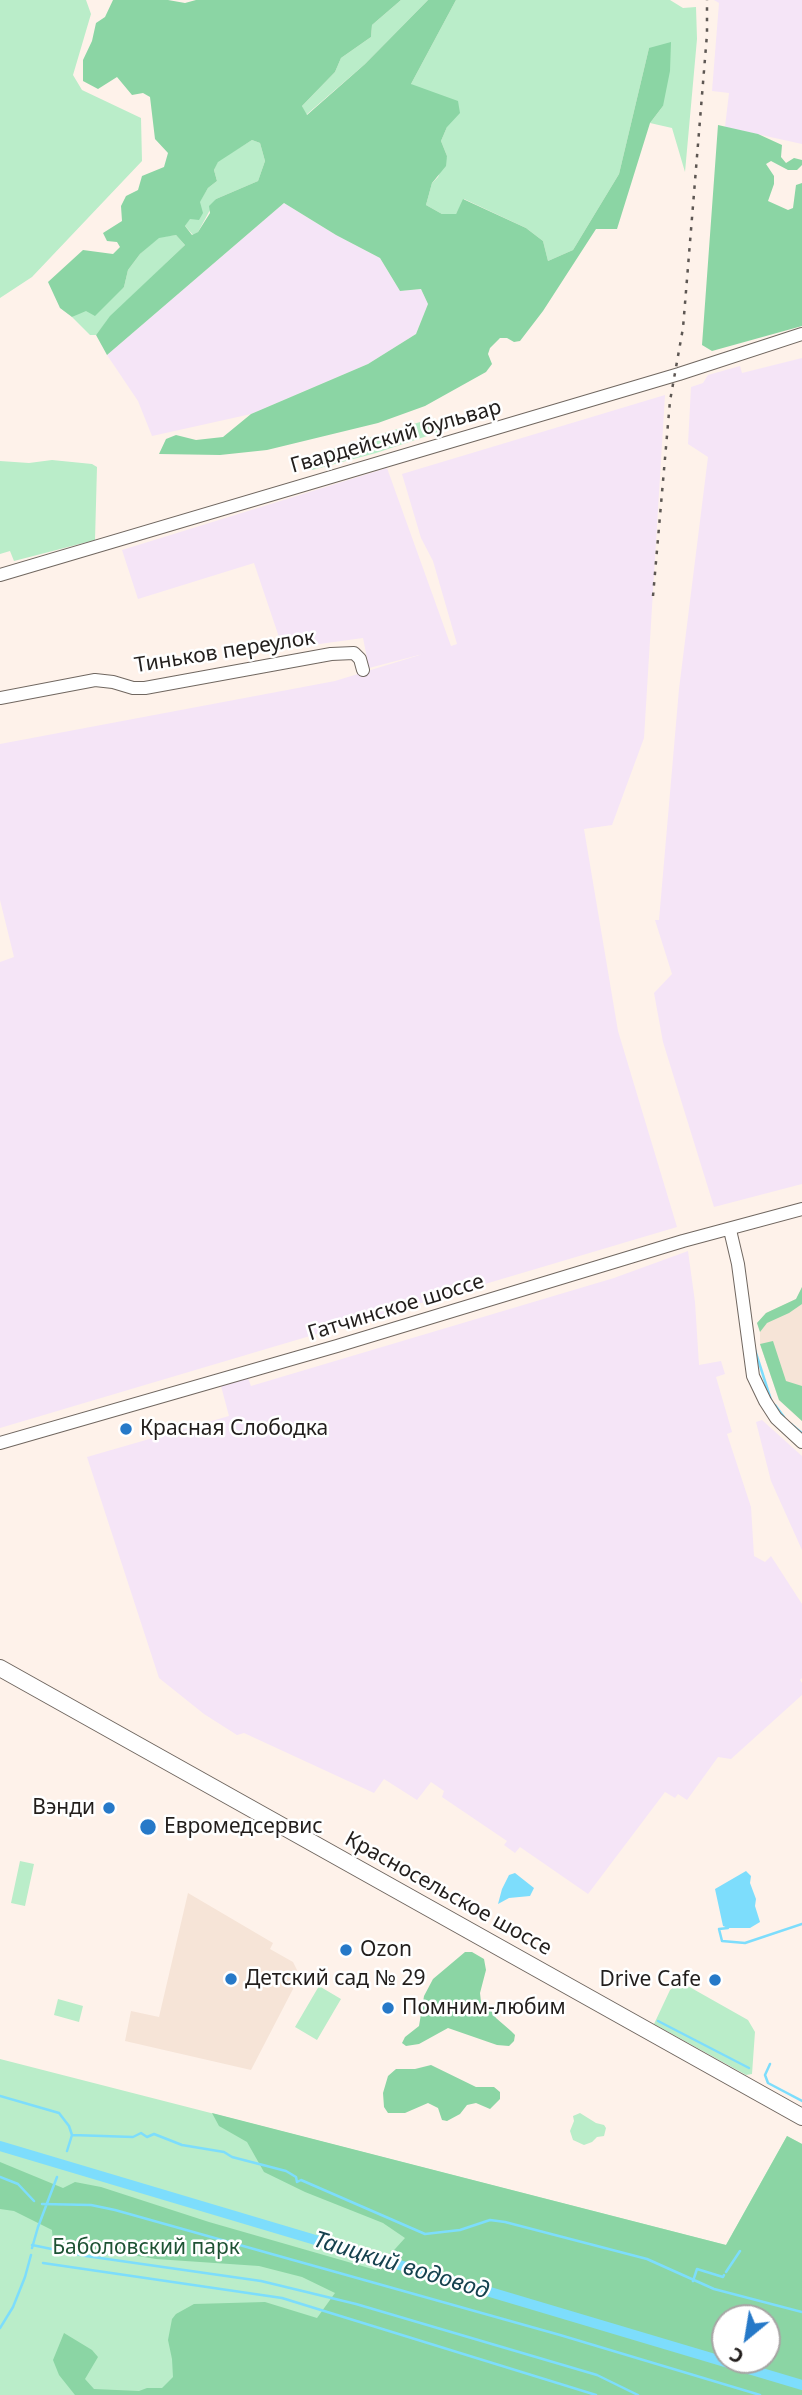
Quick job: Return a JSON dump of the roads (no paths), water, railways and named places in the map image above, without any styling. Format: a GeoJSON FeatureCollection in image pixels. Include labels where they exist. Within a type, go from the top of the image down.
{"type":"FeatureCollection","features":[{"type":"Feature","properties":{"kind":"main road","name":"Красносельское шоссе"},"geometry":{"type":"LineString","coordinates":[[0,1668],[802,2117]]}},
{"type":"Feature","properties":{"kind":"street","name":"Гвардейский бульвар"},"geometry":{"type":"LineString","coordinates":[[0,575],[679,374],[802,334]]}},
{"type":"Feature","properties":{"kind":"street","name":"Тиньков переулок"},"geometry":{"type":"LineString","coordinates":[[0,698],[95,680],[145,688],[331,654],[354,653],[360,659],[363,670]]}},
{"type":"Feature","properties":{"kind":"street","name":"Гатчинское шоссе"},"geometry":{"type":"LineString","coordinates":[[0,1443],[337,1346],[683,1241],[802,1209]]}},
{"type":"Feature","properties":{"kind":"street"},"geometry":{"type":"LineString","coordinates":[[730,1230],[738,1264],[753,1376],[776,1419],[802,1443]]}},
{"type":"Feature","properties":{"kind":"water"},"geometry":{"type":"Polygon","coordinates":[[[746,1871],[751,1876],[750,1883],[760,1922],[750,1928],[728,1928],[723,1926],[715,1889],[746,1871]]]}},
{"type":"Feature","properties":{"kind":"water"},"geometry":{"type":"Polygon","coordinates":[[[515,1873],[534,1888],[530,1896],[509,1898],[498,1904],[509,1875],[515,1873]]]}},
{"type":"Feature","properties":{"kind":"waterway"},"geometry":{"type":"LineString","coordinates":[[755,1350],[771,1400]]}},
{"type":"Feature","properties":{"kind":"waterway"},"geometry":{"type":"LineString","coordinates":[[775,1405],[784,1417]]}},
{"type":"Feature","properties":{"kind":"waterway"},"geometry":{"type":"LineString","coordinates":[[791,1424],[802,1433]]}},
{"type":"Feature","properties":{"kind":"waterway"},"geometry":{"type":"LineString","coordinates":[[728,1928],[719,1929],[722,1941],[745,1943],[802,1924]]}},
{"type":"Feature","properties":{"kind":"waterway"},"geometry":{"type":"LineString","coordinates":[[658,2021],[749,2068]]}},
{"type":"Feature","properties":{"kind":"waterway"},"geometry":{"type":"LineString","coordinates":[[770,2064],[765,2075],[768,2083],[802,2101]]}},
{"type":"Feature","properties":{"kind":"waterway"},"geometry":{"type":"LineString","coordinates":[[0,2096],[59,2113],[72,2135],[67,2151]]}},
{"type":"Feature","properties":{"kind":"waterway"},"geometry":{"type":"LineString","coordinates":[[72,2135],[133,2137],[141,2133],[147,2137],[154,2134],[182,2145],[224,2152],[232,2157],[286,2171],[296,2177],[297,2182],[301,2180],[425,2234],[460,2230],[490,2220],[505,2222],[647,2259],[714,2289],[802,2312]]}},
{"type":"Feature","properties":{"kind":"waterway","name":"Таицкий водовод"},"geometry":{"type":"LineString","coordinates":[[0,2146],[802,2385]]}},
{"type":"Feature","properties":{"kind":"waterway"},"geometry":{"type":"LineString","coordinates":[[0,2177],[18,2184],[34,2201]]}},
{"type":"Feature","properties":{"kind":"waterway"},"geometry":{"type":"LineString","coordinates":[[32,2248],[57,2177]]}},
{"type":"Feature","properties":{"kind":"waterway"},"geometry":{"type":"LineString","coordinates":[[42,2204],[91,2205],[115,2210],[560,2335],[760,2395]]}},
{"type":"Feature","properties":{"kind":"waterway"},"geometry":{"type":"LineString","coordinates":[[32,2245],[86,2256],[261,2281],[356,2304],[597,2375],[638,2395]]}},
{"type":"Feature","properties":{"kind":"waterway"},"geometry":{"type":"LineString","coordinates":[[726,2272],[740,2251]]}},
{"type":"Feature","properties":{"kind":"waterway"},"geometry":{"type":"LineString","coordinates":[[0,2328],[13,2307],[31,2255]]}},
{"type":"Feature","properties":{"kind":"waterway"},"geometry":{"type":"LineString","coordinates":[[43,2263],[282,2298],[596,2395]]}},
{"type":"Feature","properties":{"kind":"waterway"},"geometry":{"type":"LineString","coordinates":[[693,2281],[697,2269],[723,2277],[724,2275]]}},
{"type":"Feature","properties":{"kind":"railway"},"geometry":{"type":"LineString","coordinates":[[653,596],[670,401],[683,328],[707,34],[707,0]]}},
{"type":"Feature","properties":{"kind":"place","name":"Красная Слободка"},"geometry":{"type":"Point","coordinates":[126,1429]}},
{"type":"Feature","properties":{"kind":"place","name":"Вэнди"},"geometry":{"type":"Point","coordinates":[109,1808]}},
{"type":"Feature","properties":{"kind":"place","name":"Евромедсервис"},"geometry":{"type":"Point","coordinates":[148,1827]}},
{"type":"Feature","properties":{"kind":"place","name":"Ozon"},"geometry":{"type":"Point","coordinates":[346,1950]}},
{"type":"Feature","properties":{"kind":"place","name":"Детский сад № 29"},"geometry":{"type":"Point","coordinates":[231,1979]}},
{"type":"Feature","properties":{"kind":"place","name":"Drive Cafe"},"geometry":{"type":"Point","coordinates":[715,1980]}},
{"type":"Feature","properties":{"kind":"place","name":"Помним-любим"},"geometry":{"type":"Point","coordinates":[388,2008]}},
{"type":"Feature","properties":{"kind":"park label","name":"Баболовский парк"},"geometry":{"type":"Point","coordinates":[146,2248]}}]}
